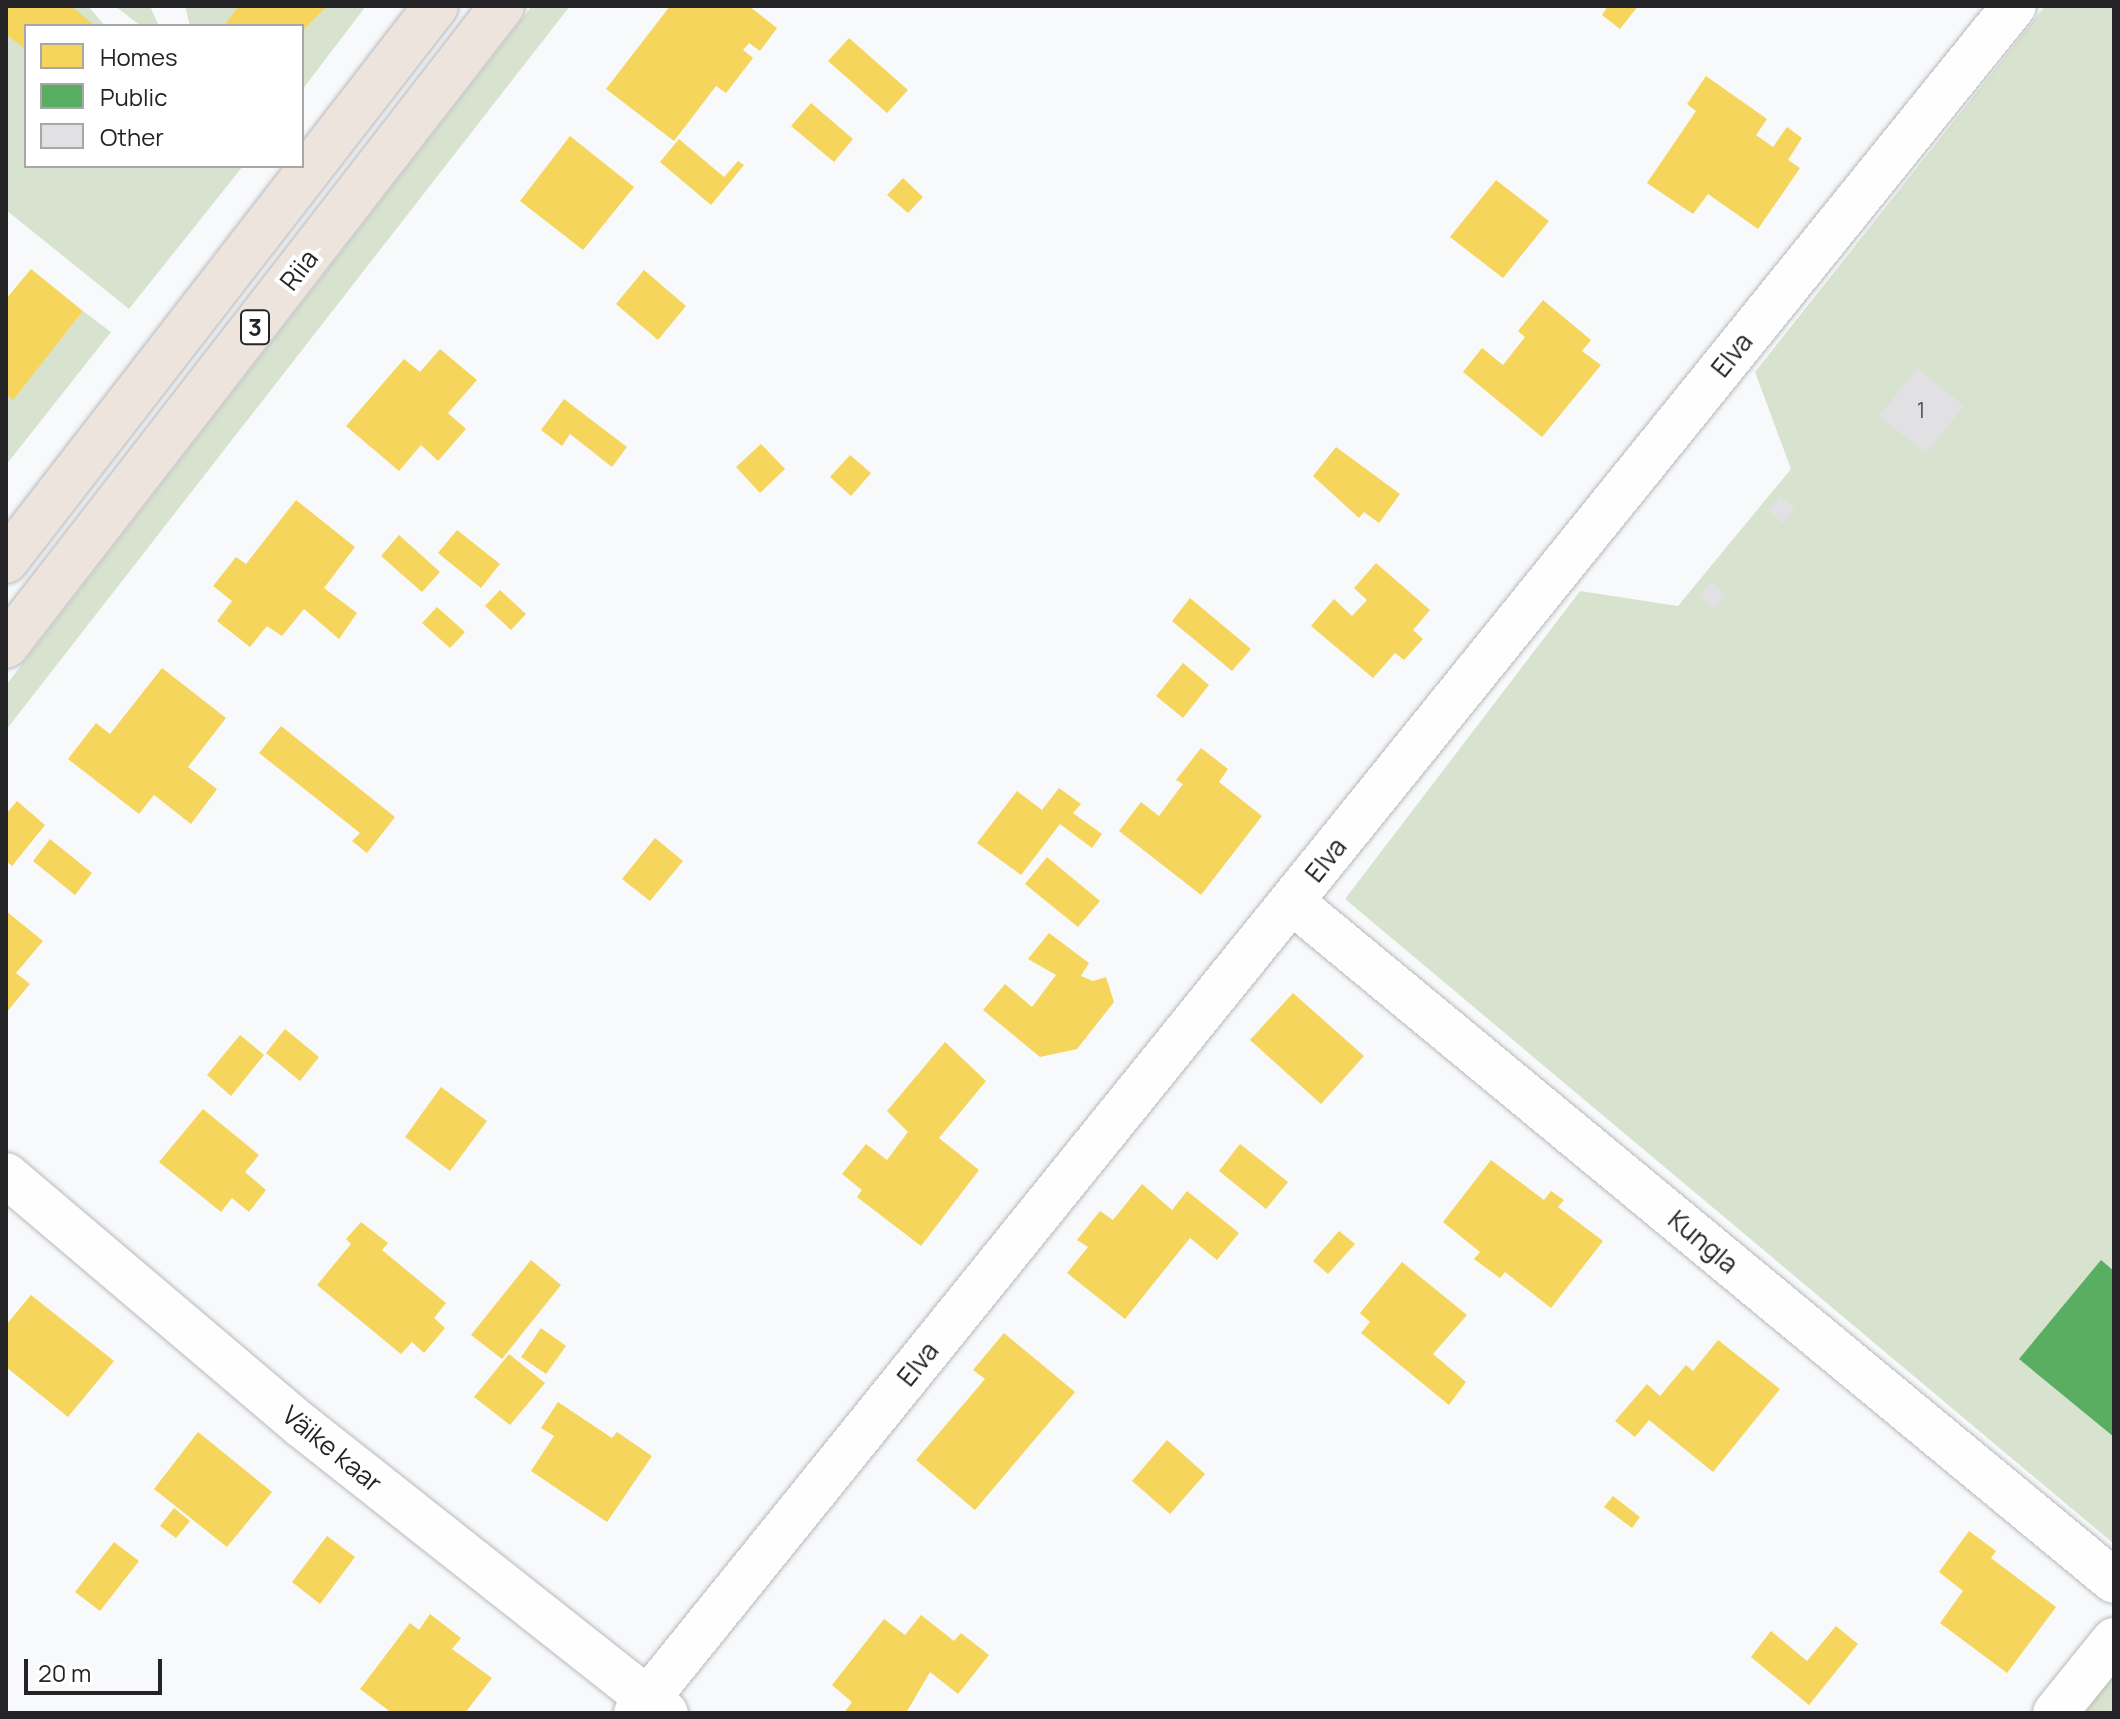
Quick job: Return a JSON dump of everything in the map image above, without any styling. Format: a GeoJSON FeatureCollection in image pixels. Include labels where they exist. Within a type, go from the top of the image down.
{"type":"FeatureCollection","features":[{"type":"Feature","properties":{"kind":"highway","name":"Riia"},"geometry":{"type":"LineString","coordinates":[[6,561],[436,6]]}},
{"type":"Feature","properties":{"kind":"highway","name":"Riia"},"geometry":{"type":"LineString","coordinates":[[6,646],[502,6]]}},
{"type":"Feature","properties":{"kind":"street","name":"Elva"},"geometry":{"type":"LineString","coordinates":[[650,1708],[1292,902],[2014,6]]}},
{"type":"Feature","properties":{"kind":"street","name":"Kungla"},"geometry":{"type":"LineString","coordinates":[[1292,902],[2114,1581]]}},
{"type":"Feature","properties":{"kind":"street","name":"Väike kaar"},"geometry":{"type":"LineString","coordinates":[[6,1175],[301,1425],[650,1708]]}},
{"type":"Feature","properties":{"kind":"street"},"geometry":{"type":"LineString","coordinates":[[2055,1713],[2114,1640]]}},
{"type":"Feature","properties":{"kind":"green space"},"geometry":{"type":"Polygon","coordinates":[[[8,6],[88,6],[103,24],[24,24],[24,168],[241,168],[129,309],[6,210],[8,6]]]}},
{"type":"Feature","properties":{"kind":"green space"},"geometry":{"type":"Polygon","coordinates":[[[115,6],[150,6],[158,24],[138,24],[115,6]]]}},
{"type":"Feature","properties":{"kind":"green space"},"geometry":{"type":"Polygon","coordinates":[[[185,6],[366,6],[304,87],[304,24],[190,24],[185,6]]]}},
{"type":"Feature","properties":{"kind":"green space"},"geometry":{"type":"Polygon","coordinates":[[[532,6],[570,6],[6,730],[6,685],[532,6]]]}},
{"type":"Feature","properties":{"kind":"green space"},"geometry":{"type":"Polygon","coordinates":[[[2045,6],[2114,6],[2114,1544],[1345,899],[1580,591],[1678,606],[1791,469],[1755,372],[2045,6]]]}},
{"type":"Feature","properties":{"kind":"green space"},"geometry":{"type":"Polygon","coordinates":[[[83,311],[111,332],[6,465],[6,394],[13,399],[83,311]]]}},
{"type":"Feature","properties":{"kind":"green space"},"geometry":{"type":"Polygon","coordinates":[[[2114,1654],[2114,1713],[2067,1713],[2114,1654]]]}},
{"type":"Feature","properties":{"kind":"building: Homes"},"geometry":{"type":"Polygon","coordinates":[[[8,6],[71,6],[93,24],[24,24],[24,48],[6,34],[8,6]]]}},
{"type":"Feature","properties":{"kind":"building: Homes"},"geometry":{"type":"Polygon","coordinates":[[[239,6],[327,6],[304,29],[304,24],[226,23],[239,6]]]}},
{"type":"Feature","properties":{"kind":"building: Homes"},"geometry":{"type":"Polygon","coordinates":[[[670,6],[749,6],[777,28],[760,51],[749,43],[743,50],[753,58],[726,93],[716,86],[674,141],[606,89],[670,6]]]}},
{"type":"Feature","properties":{"kind":"building: Homes"},"geometry":{"type":"Polygon","coordinates":[[[1608,6],[1638,6],[1620,29],[1602,15],[1608,6]]]}},
{"type":"Feature","properties":{"kind":"building: Homes"},"geometry":{"type":"Polygon","coordinates":[[[849,38],[908,90],[887,113],[828,61],[849,38]]]}},
{"type":"Feature","properties":{"kind":"building: Homes"},"geometry":{"type":"Polygon","coordinates":[[[1706,76],[1767,119],[1756,135],[1773,147],[1787,127],[1802,138],[1788,160],[1800,168],[1758,229],[1708,194],[1693,214],[1647,183],[1696,111],[1687,104],[1706,76]]]}},
{"type":"Feature","properties":{"kind":"building: Homes"},"geometry":{"type":"Polygon","coordinates":[[[811,103],[853,139],[834,162],[791,126],[811,103]]]}},
{"type":"Feature","properties":{"kind":"building: Homes"},"geometry":{"type":"Polygon","coordinates":[[[570,136],[634,187],[583,250],[520,201],[570,136]]]}},
{"type":"Feature","properties":{"kind":"building: Homes"},"geometry":{"type":"Polygon","coordinates":[[[679,139],[724,177],[738,161],[744,165],[711,205],[660,162],[679,139]]]}},
{"type":"Feature","properties":{"kind":"building: Homes"},"geometry":{"type":"Polygon","coordinates":[[[903,178],[923,197],[908,213],[887,195],[903,178]]]}},
{"type":"Feature","properties":{"kind":"building: Homes"},"geometry":{"type":"Polygon","coordinates":[[[1496,180],[1549,221],[1503,278],[1450,237],[1496,180]]]}},
{"type":"Feature","properties":{"kind":"building: Homes"},"geometry":{"type":"Polygon","coordinates":[[[31,269],[83,311],[13,400],[6,394],[6,299],[31,269]]]}},
{"type":"Feature","properties":{"kind":"building: Homes"},"geometry":{"type":"Polygon","coordinates":[[[644,270],[686,306],[658,340],[616,304],[644,270]]]}},
{"type":"Feature","properties":{"kind":"building: Homes"},"geometry":{"type":"Polygon","coordinates":[[[1543,300],[1591,340],[1582,351],[1601,365],[1542,437],[1463,372],[1482,348],[1503,365],[1525,337],[1518,331],[1543,300]]]}},
{"type":"Feature","properties":{"kind":"building: Homes"},"geometry":{"type":"Polygon","coordinates":[[[440,349],[477,380],[448,413],[466,429],[438,461],[421,445],[399,471],[346,426],[404,359],[420,372],[440,349]]]}},
{"type":"Feature","properties":{"kind":"building: Homes"},"geometry":{"type":"Polygon","coordinates":[[[564,399],[627,447],[612,467],[570,434],[562,446],[541,430],[564,399]]]}},
{"type":"Feature","properties":{"kind":"building: Homes"},"geometry":{"type":"Polygon","coordinates":[[[761,444],[785,469],[760,493],[736,467],[761,444]]]}},
{"type":"Feature","properties":{"kind":"building: Homes"},"geometry":{"type":"Polygon","coordinates":[[[1336,447],[1400,494],[1379,523],[1364,512],[1359,518],[1313,476],[1336,447]]]}},
{"type":"Feature","properties":{"kind":"building: Homes"},"geometry":{"type":"Polygon","coordinates":[[[850,455],[871,473],[851,496],[830,477],[850,455]]]}},
{"type":"Feature","properties":{"kind":"building: Homes"},"geometry":{"type":"Polygon","coordinates":[[[296,500],[355,547],[324,588],[357,613],[339,639],[304,609],[282,636],[267,626],[250,647],[217,621],[232,601],[213,586],[236,557],[246,564],[296,500]]]}},
{"type":"Feature","properties":{"kind":"building: Homes"},"geometry":{"type":"Polygon","coordinates":[[[457,530],[500,564],[481,588],[438,553],[457,530]]]}},
{"type":"Feature","properties":{"kind":"building: Homes"},"geometry":{"type":"Polygon","coordinates":[[[399,535],[440,572],[422,592],[381,556],[399,535]]]}},
{"type":"Feature","properties":{"kind":"building: Homes"},"geometry":{"type":"Polygon","coordinates":[[[1376,563],[1430,610],[1413,630],[1423,639],[1404,660],[1395,653],[1373,678],[1311,626],[1334,599],[1352,616],[1367,600],[1354,588],[1376,563]]]}},
{"type":"Feature","properties":{"kind":"building: Homes"},"geometry":{"type":"Polygon","coordinates":[[[500,590],[526,614],[511,630],[485,606],[500,590]]]}},
{"type":"Feature","properties":{"kind":"building: Homes"},"geometry":{"type":"Polygon","coordinates":[[[1190,598],[1251,649],[1232,671],[1172,621],[1190,598]]]}},
{"type":"Feature","properties":{"kind":"building: Homes"},"geometry":{"type":"Polygon","coordinates":[[[437,607],[465,632],[450,648],[422,623],[437,607]]]}},
{"type":"Feature","properties":{"kind":"building: Homes"},"geometry":{"type":"Polygon","coordinates":[[[1183,663],[1209,685],[1183,718],[1156,696],[1183,663]]]}},
{"type":"Feature","properties":{"kind":"building: Homes"},"geometry":{"type":"Polygon","coordinates":[[[162,668],[226,718],[188,767],[217,789],[191,824],[154,795],[139,814],[68,759],[96,723],[110,734],[162,668]]]}},
{"type":"Feature","properties":{"kind":"building: Homes"},"geometry":{"type":"Polygon","coordinates":[[[281,726],[395,817],[367,853],[352,841],[360,833],[259,753],[281,726]]]}},
{"type":"Feature","properties":{"kind":"building: Homes"},"geometry":{"type":"Polygon","coordinates":[[[1201,748],[1228,769],[1219,782],[1262,816],[1201,895],[1119,831],[1141,802],[1159,816],[1183,784],[1176,780],[1201,748]]]}},
{"type":"Feature","properties":{"kind":"building: Homes"},"geometry":{"type":"Polygon","coordinates":[[[1059,788],[1081,804],[1073,813],[1102,834],[1092,848],[1060,824],[1021,875],[977,843],[1017,791],[1042,810],[1059,788]]]}},
{"type":"Feature","properties":{"kind":"building: Homes"},"geometry":{"type":"Polygon","coordinates":[[[17,801],[45,825],[12,866],[6,861],[6,814],[17,801]]]}},
{"type":"Feature","properties":{"kind":"building: Homes"},"geometry":{"type":"Polygon","coordinates":[[[655,838],[683,861],[650,901],[622,879],[655,838]]]}},
{"type":"Feature","properties":{"kind":"building: Homes"},"geometry":{"type":"Polygon","coordinates":[[[50,839],[92,873],[75,895],[33,861],[50,839]]]}},
{"type":"Feature","properties":{"kind":"building: Homes"},"geometry":{"type":"Polygon","coordinates":[[[1047,857],[1100,901],[1078,927],[1025,884],[1047,857]]]}},
{"type":"Feature","properties":{"kind":"building: Homes"},"geometry":{"type":"Polygon","coordinates":[[[6,911],[43,941],[16,973],[30,984],[6,1013],[6,911]]]}},
{"type":"Feature","properties":{"kind":"building: Homes"},"geometry":{"type":"Polygon","coordinates":[[[1049,933],[1089,963],[1081,976],[1093,981],[1106,977],[1114,1002],[1077,1049],[1040,1057],[983,1010],[1005,984],[1032,1007],[1056,975],[1028,959],[1049,933]]]}},
{"type":"Feature","properties":{"kind":"building: Homes"},"geometry":{"type":"Polygon","coordinates":[[[1293,993],[1364,1056],[1321,1104],[1250,1040],[1293,993]]]}},
{"type":"Feature","properties":{"kind":"building: Homes"},"geometry":{"type":"Polygon","coordinates":[[[285,1029],[319,1057],[300,1081],[266,1053],[285,1029]]]}},
{"type":"Feature","properties":{"kind":"building: Homes"},"geometry":{"type":"Polygon","coordinates":[[[240,1035],[264,1055],[231,1096],[207,1075],[240,1035]]]}},
{"type":"Feature","properties":{"kind":"building: Homes"},"geometry":{"type":"Polygon","coordinates":[[[945,1042],[986,1081],[939,1138],[979,1170],[921,1246],[857,1197],[862,1190],[842,1174],[866,1144],[887,1160],[908,1132],[887,1111],[945,1042]]]}},
{"type":"Feature","properties":{"kind":"building: Homes"},"geometry":{"type":"Polygon","coordinates":[[[441,1087],[487,1121],[450,1171],[405,1137],[441,1087]]]}},
{"type":"Feature","properties":{"kind":"building: Homes"},"geometry":{"type":"Polygon","coordinates":[[[203,1109],[259,1155],[245,1172],[266,1190],[249,1212],[232,1198],[221,1212],[159,1162],[203,1109]]]}},
{"type":"Feature","properties":{"kind":"building: Homes"},"geometry":{"type":"Polygon","coordinates":[[[1240,1144],[1288,1182],[1266,1209],[1219,1171],[1240,1144]]]}},
{"type":"Feature","properties":{"kind":"building: Homes"},"geometry":{"type":"Polygon","coordinates":[[[1491,1160],[1544,1200],[1551,1191],[1564,1200],[1558,1207],[1603,1241],[1551,1308],[1505,1272],[1500,1278],[1474,1259],[1480,1252],[1443,1222],[1491,1160]]]}},
{"type":"Feature","properties":{"kind":"building: Homes"},"geometry":{"type":"Polygon","coordinates":[[[1142,1184],[1172,1210],[1187,1191],[1239,1233],[1217,1260],[1190,1238],[1125,1319],[1067,1273],[1088,1247],[1077,1240],[1100,1211],[1113,1220],[1142,1184]]]}},
{"type":"Feature","properties":{"kind":"building: Homes"},"geometry":{"type":"Polygon","coordinates":[[[361,1222],[388,1243],[382,1250],[446,1303],[434,1318],[445,1328],[424,1353],[412,1342],[401,1354],[317,1285],[351,1244],[346,1239],[361,1222]]]}},
{"type":"Feature","properties":{"kind":"building: Homes"},"geometry":{"type":"Polygon","coordinates":[[[1339,1231],[1355,1244],[1328,1274],[1313,1261],[1339,1231]]]}},
{"type":"Feature","properties":{"kind":"building: Homes"},"geometry":{"type":"Polygon","coordinates":[[[531,1260],[561,1285],[502,1359],[471,1335],[531,1260]]]}},
{"type":"Feature","properties":{"kind":"building: Homes"},"geometry":{"type":"Polygon","coordinates":[[[1402,1262],[1467,1315],[1433,1354],[1466,1382],[1449,1405],[1361,1333],[1370,1322],[1360,1313],[1402,1262]]]}},
{"type":"Feature","properties":{"kind":"building: Homes"},"geometry":{"type":"Polygon","coordinates":[[[31,1295],[114,1361],[68,1417],[6,1367],[6,1325],[31,1295]]]}},
{"type":"Feature","properties":{"kind":"building: Homes"},"geometry":{"type":"Polygon","coordinates":[[[541,1328],[566,1346],[546,1374],[521,1357],[541,1328]]]}},
{"type":"Feature","properties":{"kind":"building: Homes"},"geometry":{"type":"Polygon","coordinates":[[[1004,1333],[1075,1392],[975,1510],[916,1460],[985,1379],[973,1370],[1004,1333]]]}},
{"type":"Feature","properties":{"kind":"building: Homes"},"geometry":{"type":"Polygon","coordinates":[[[1718,1340],[1780,1389],[1713,1472],[1649,1420],[1635,1437],[1615,1421],[1647,1384],[1660,1396],[1686,1365],[1693,1371],[1718,1340]]]}},
{"type":"Feature","properties":{"kind":"building: Homes"},"geometry":{"type":"Polygon","coordinates":[[[509,1354],[545,1383],[510,1425],[474,1397],[509,1354]]]}},
{"type":"Feature","properties":{"kind":"building: Homes"},"geometry":{"type":"Polygon","coordinates":[[[558,1402],[612,1438],[617,1432],[652,1456],[607,1522],[531,1471],[554,1436],[541,1428],[558,1402]]]}},
{"type":"Feature","properties":{"kind":"building: Homes"},"geometry":{"type":"Polygon","coordinates":[[[198,1432],[272,1492],[227,1547],[154,1489],[198,1432]]]}},
{"type":"Feature","properties":{"kind":"building: Homes"},"geometry":{"type":"Polygon","coordinates":[[[1167,1440],[1205,1474],[1170,1514],[1132,1481],[1167,1440]]]}},
{"type":"Feature","properties":{"kind":"building: Homes"},"geometry":{"type":"Polygon","coordinates":[[[1613,1496],[1640,1517],[1632,1528],[1604,1507],[1613,1496]]]}},
{"type":"Feature","properties":{"kind":"building: Homes"},"geometry":{"type":"Polygon","coordinates":[[[174,1508],[190,1521],[176,1538],[160,1526],[174,1508]]]}},
{"type":"Feature","properties":{"kind":"building: Homes"},"geometry":{"type":"Polygon","coordinates":[[[1969,1531],[1996,1551],[1991,1558],[2056,1607],[2007,1673],[1940,1623],[1963,1591],[1939,1572],[1969,1531]]]}},
{"type":"Feature","properties":{"kind":"building: Homes"},"geometry":{"type":"Polygon","coordinates":[[[327,1536],[355,1557],[320,1604],[292,1582],[327,1536]]]}},
{"type":"Feature","properties":{"kind":"building: Homes"},"geometry":{"type":"Polygon","coordinates":[[[114,1542],[139,1561],[100,1611],[75,1592],[114,1542]]]}},
{"type":"Feature","properties":{"kind":"building: Homes"},"geometry":{"type":"Polygon","coordinates":[[[430,1614],[461,1638],[452,1649],[492,1678],[465,1713],[392,1713],[360,1689],[410,1623],[419,1630],[430,1614]]]}},
{"type":"Feature","properties":{"kind":"building: Homes"},"geometry":{"type":"Polygon","coordinates":[[[921,1615],[954,1641],[961,1633],[989,1655],[958,1694],[930,1672],[906,1713],[844,1713],[852,1702],[832,1685],[884,1619],[905,1635],[921,1615]]]}},
{"type":"Feature","properties":{"kind":"building: Homes"},"geometry":{"type":"Polygon","coordinates":[[[1836,1626],[1858,1644],[1809,1705],[1751,1657],[1771,1631],[1807,1661],[1836,1626]]]}},
{"type":"Feature","properties":{"kind":"building: Public"},"geometry":{"type":"Polygon","coordinates":[[[2101,1260],[2114,1271],[2114,1437],[2019,1359],[2101,1260]]]}},
{"type":"Feature","properties":{"kind":"building: Other"},"geometry":{"type":"Polygon","coordinates":[[[1917,368],[1964,406],[1926,453],[1879,416],[1917,368]]]}},
{"type":"Feature","properties":{"kind":"building: Other"},"geometry":{"type":"Polygon","coordinates":[[[1780,496],[1795,508],[1783,523],[1768,511],[1780,496]]]}},
{"type":"Feature","properties":{"kind":"building: Other"},"geometry":{"type":"Polygon","coordinates":[[[1711,582],[1726,595],[1715,609],[1699,596],[1711,582]]]}}]}
